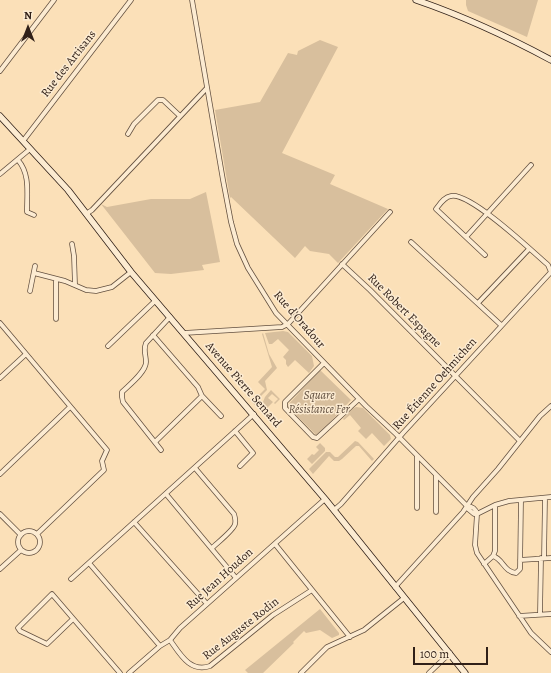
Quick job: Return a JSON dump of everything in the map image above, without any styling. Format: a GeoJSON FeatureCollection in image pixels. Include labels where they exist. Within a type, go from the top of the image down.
{"type":"FeatureCollection","features":[{"type":"Feature","properties":{"kind":"main road"},"geometry":{"type":"LineString","coordinates":[[416,0],[492,30],[551,60]]}},
{"type":"Feature","properties":{"kind":"main road","name":"Avenue Pierre Semard"},"geometry":{"type":"LineString","coordinates":[[0,116],[59,180],[131,272],[254,414],[325,499],[465,673]]}},
{"type":"Feature","properties":{"kind":"street"},"geometry":{"type":"LineString","coordinates":[[0,71],[54,0]]}},
{"type":"Feature","properties":{"kind":"street","name":"Rue des Artisans"},"geometry":{"type":"LineString","coordinates":[[23,141],[131,0]]}},
{"type":"Feature","properties":{"kind":"street","name":"Rue d'Oradour"},"geometry":{"type":"LineString","coordinates":[[192,0],[222,180],[237,244],[248,268],[262,293],[276,313],[324,364],[467,506],[474,509],[477,514]]}},
{"type":"Feature","properties":{"kind":"street"},"geometry":{"type":"LineString","coordinates":[[86,214],[92,210],[206,89]]}},
{"type":"Feature","properties":{"kind":"street"},"geometry":{"type":"LineString","coordinates":[[128,134],[134,124],[158,100],[163,100],[180,116]]}},
{"type":"Feature","properties":{"kind":"street"},"geometry":{"type":"LineString","coordinates":[[0,174],[30,149]]}},
{"type":"Feature","properties":{"kind":"street"},"geometry":{"type":"LineString","coordinates":[[18,160],[24,166],[27,176],[26,210],[34,215]]}},
{"type":"Feature","properties":{"kind":"street"},"geometry":{"type":"LineString","coordinates":[[466,237],[531,165]]}},
{"type":"Feature","properties":{"kind":"street"},"geometry":{"type":"LineString","coordinates":[[486,255],[436,210],[442,201],[447,197],[452,195],[464,198],[488,214],[548,266],[551,272]]}},
{"type":"Feature","properties":{"kind":"street"},"geometry":{"type":"LineString","coordinates":[[184,333],[282,327],[288,324],[390,212]]}},
{"type":"Feature","properties":{"kind":"street"},"geometry":{"type":"LineString","coordinates":[[411,242],[501,325]]}},
{"type":"Feature","properties":{"kind":"street"},"geometry":{"type":"LineString","coordinates":[[72,244],[75,285]]}},
{"type":"Feature","properties":{"kind":"street"},"geometry":{"type":"LineString","coordinates":[[478,303],[529,249]]}},
{"type":"Feature","properties":{"kind":"street","name":"Rue Robert Espagne"},"geometry":{"type":"LineString","coordinates":[[342,264],[456,375],[520,441]]}},
{"type":"Feature","properties":{"kind":"street"},"geometry":{"type":"LineString","coordinates":[[30,290],[35,266]]}},
{"type":"Feature","properties":{"kind":"street"},"geometry":{"type":"LineString","coordinates":[[34,273],[56,278],[86,290],[103,290],[112,287],[131,272]]}},
{"type":"Feature","properties":{"kind":"street","name":"Rue Étienne Oehmichen"},"geometry":{"type":"LineString","coordinates":[[334,510],[501,325],[551,272]]}},
{"type":"Feature","properties":{"kind":"street"},"geometry":{"type":"LineString","coordinates":[[56,278],[56,319]]}},
{"type":"Feature","properties":{"kind":"street"},"geometry":{"type":"LineString","coordinates":[[108,346],[155,301]]}},
{"type":"Feature","properties":{"kind":"street"},"geometry":{"type":"LineString","coordinates":[[161,450],[123,402],[122,392],[144,370],[146,364],[144,348],[146,343],[170,317]]}},
{"type":"Feature","properties":{"kind":"street"},"geometry":{"type":"LineString","coordinates":[[0,323],[107,450],[102,462],[104,470],[37,534]]}},
{"type":"Feature","properties":{"kind":"street"},"geometry":{"type":"LineString","coordinates":[[153,335],[198,387],[202,396],[221,416]]}},
{"type":"Feature","properties":{"kind":"street"},"geometry":{"type":"LineString","coordinates":[[0,378],[26,354]]}},
{"type":"Feature","properties":{"kind":"street"},"geometry":{"type":"LineString","coordinates":[[324,364],[285,402],[285,408],[313,437],[317,438],[359,399]]}},
{"type":"Feature","properties":{"kind":"street"},"geometry":{"type":"LineString","coordinates":[[155,442],[202,396]]}},
{"type":"Feature","properties":{"kind":"street"},"geometry":{"type":"LineString","coordinates":[[395,587],[467,506],[540,416],[551,406]]}},
{"type":"Feature","properties":{"kind":"street"},"geometry":{"type":"LineString","coordinates":[[0,474],[70,407]]}},
{"type":"Feature","properties":{"kind":"street"},"geometry":{"type":"LineString","coordinates":[[71,579],[254,414]]}},
{"type":"Feature","properties":{"kind":"street"},"geometry":{"type":"LineString","coordinates":[[235,431],[253,453],[240,466]]}},
{"type":"Feature","properties":{"kind":"street"},"geometry":{"type":"LineString","coordinates":[[417,456],[417,508]]}},
{"type":"Feature","properties":{"kind":"street"},"geometry":{"type":"LineString","coordinates":[[195,468],[234,514],[235,518],[236,523],[234,527],[212,548]]}},
{"type":"Feature","properties":{"kind":"street"},"geometry":{"type":"LineString","coordinates":[[436,475],[436,512]]}},
{"type":"Feature","properties":{"kind":"street"},"geometry":{"type":"LineString","coordinates":[[166,494],[236,578]]}},
{"type":"Feature","properties":{"kind":"street"},"geometry":{"type":"LineString","coordinates":[[551,497],[509,501],[495,505],[477,514],[475,545],[477,553],[531,633],[551,652]]}},
{"type":"Feature","properties":{"kind":"street"},"geometry":{"type":"LineString","coordinates":[[540,614],[545,498]]}},
{"type":"Feature","properties":{"kind":"street","name":"Rue Jean Houdon"},"geometry":{"type":"LineString","coordinates":[[129,673],[160,646],[170,640],[180,628],[325,499]]}},
{"type":"Feature","properties":{"kind":"street"},"geometry":{"type":"LineString","coordinates":[[493,556],[498,558],[504,567],[511,572],[516,573],[520,570],[521,500]]}},
{"type":"Feature","properties":{"kind":"street"},"geometry":{"type":"LineString","coordinates":[[484,564],[493,556],[495,551],[495,505]]}},
{"type":"Feature","properties":{"kind":"street"},"geometry":{"type":"LineString","coordinates":[[0,514],[21,535]]}},
{"type":"Feature","properties":{"kind":"street"},"geometry":{"type":"LineString","coordinates":[[134,522],[207,604]]}},
{"type":"Feature","properties":{"kind":"street"},"geometry":{"type":"LineString","coordinates":[[28,531],[37,534],[41,543],[36,551],[28,553],[21,550],[18,543],[21,535],[28,531]]}},
{"type":"Feature","properties":{"kind":"street"},"geometry":{"type":"LineString","coordinates":[[275,544],[350,637]]}},
{"type":"Feature","properties":{"kind":"street"},"geometry":{"type":"LineString","coordinates":[[0,569],[21,550]]}},
{"type":"Feature","properties":{"kind":"street"},"geometry":{"type":"LineString","coordinates":[[520,560],[551,558]]}},
{"type":"Feature","properties":{"kind":"street"},"geometry":{"type":"LineString","coordinates":[[89,563],[160,646]]}},
{"type":"Feature","properties":{"kind":"street","name":"Rue Auguste Rodin"},"geometry":{"type":"LineString","coordinates":[[170,640],[187,665],[196,670],[203,670],[273,615],[312,590]]}},
{"type":"Feature","properties":{"kind":"street"},"geometry":{"type":"LineString","coordinates":[[73,619],[47,644],[18,628],[52,594],[120,673]]}},
{"type":"Feature","properties":{"kind":"street"},"geometry":{"type":"LineString","coordinates":[[301,673],[327,647],[364,630],[404,598]]}},
{"type":"Feature","properties":{"kind":"street"},"geometry":{"type":"LineString","coordinates":[[519,616],[551,614]]}},
{"type":"Feature","properties":{"kind":"street"},"geometry":{"type":"LineString","coordinates":[[429,673],[450,653]]}},
{"type":"Feature","properties":{"kind":"green space"},"geometry":{"type":"Polygon","coordinates":[[[466,0],[538,0],[527,37],[468,11],[466,0]]]}},
{"type":"Feature","properties":{"kind":"green space"},"geometry":{"type":"Polygon","coordinates":[[[320,40],[338,47],[282,153],[335,175],[330,184],[388,209],[338,263],[329,254],[310,251],[305,246],[295,258],[231,197],[230,198],[215,110],[260,102],[288,53],[297,55],[298,51],[320,40]]]}},
{"type":"Feature","properties":{"kind":"green space"},"geometry":{"type":"Polygon","coordinates":[[[206,192],[220,262],[202,265],[204,270],[171,274],[155,273],[101,204],[107,207],[151,199],[190,199],[206,192]]]}},
{"type":"Feature","properties":{"kind":"green space"},"geometry":{"type":"Polygon","coordinates":[[[283,331],[288,332],[312,356],[314,366],[309,373],[295,360],[288,367],[286,360],[283,357],[289,350],[278,339],[272,344],[269,344],[265,333],[283,331]]]}},
{"type":"Feature","properties":{"kind":"green space"},"geometry":{"type":"Polygon","coordinates":[[[263,333],[269,354],[277,368],[265,381],[267,390],[258,399],[259,404],[256,406],[252,402],[265,389],[258,382],[272,367],[262,334],[263,333]]]}},
{"type":"Feature","properties":{"kind":"green space","name":"Square Résistance Fer"},"geometry":{"type":"Polygon","coordinates":[[[320,370],[351,400],[317,436],[287,406],[320,370]]]}},
{"type":"Feature","properties":{"kind":"green space"},"geometry":{"type":"Polygon","coordinates":[[[271,390],[280,399],[275,404],[274,403],[278,399],[272,394],[268,398],[273,402],[267,408],[263,402],[271,390]]]}},
{"type":"Feature","properties":{"kind":"green space"},"geometry":{"type":"Polygon","coordinates":[[[356,407],[363,408],[390,435],[391,439],[384,446],[372,433],[366,439],[358,431],[361,428],[350,415],[344,420],[343,419],[352,409],[356,407]]]}},
{"type":"Feature","properties":{"kind":"green space"},"geometry":{"type":"Polygon","coordinates":[[[355,441],[358,442],[374,459],[372,461],[359,446],[356,446],[339,461],[334,461],[329,456],[313,474],[309,469],[326,452],[330,452],[335,457],[338,457],[355,441]]]}},
{"type":"Feature","properties":{"kind":"green space"},"geometry":{"type":"Polygon","coordinates":[[[320,443],[325,448],[325,451],[312,464],[307,459],[319,450],[316,447],[320,443]]]}},
{"type":"Feature","properties":{"kind":"green space"},"geometry":{"type":"Polygon","coordinates":[[[320,609],[339,635],[332,638],[320,630],[306,633],[304,631],[293,642],[294,643],[263,673],[248,673],[245,670],[320,609]]]}}]}
